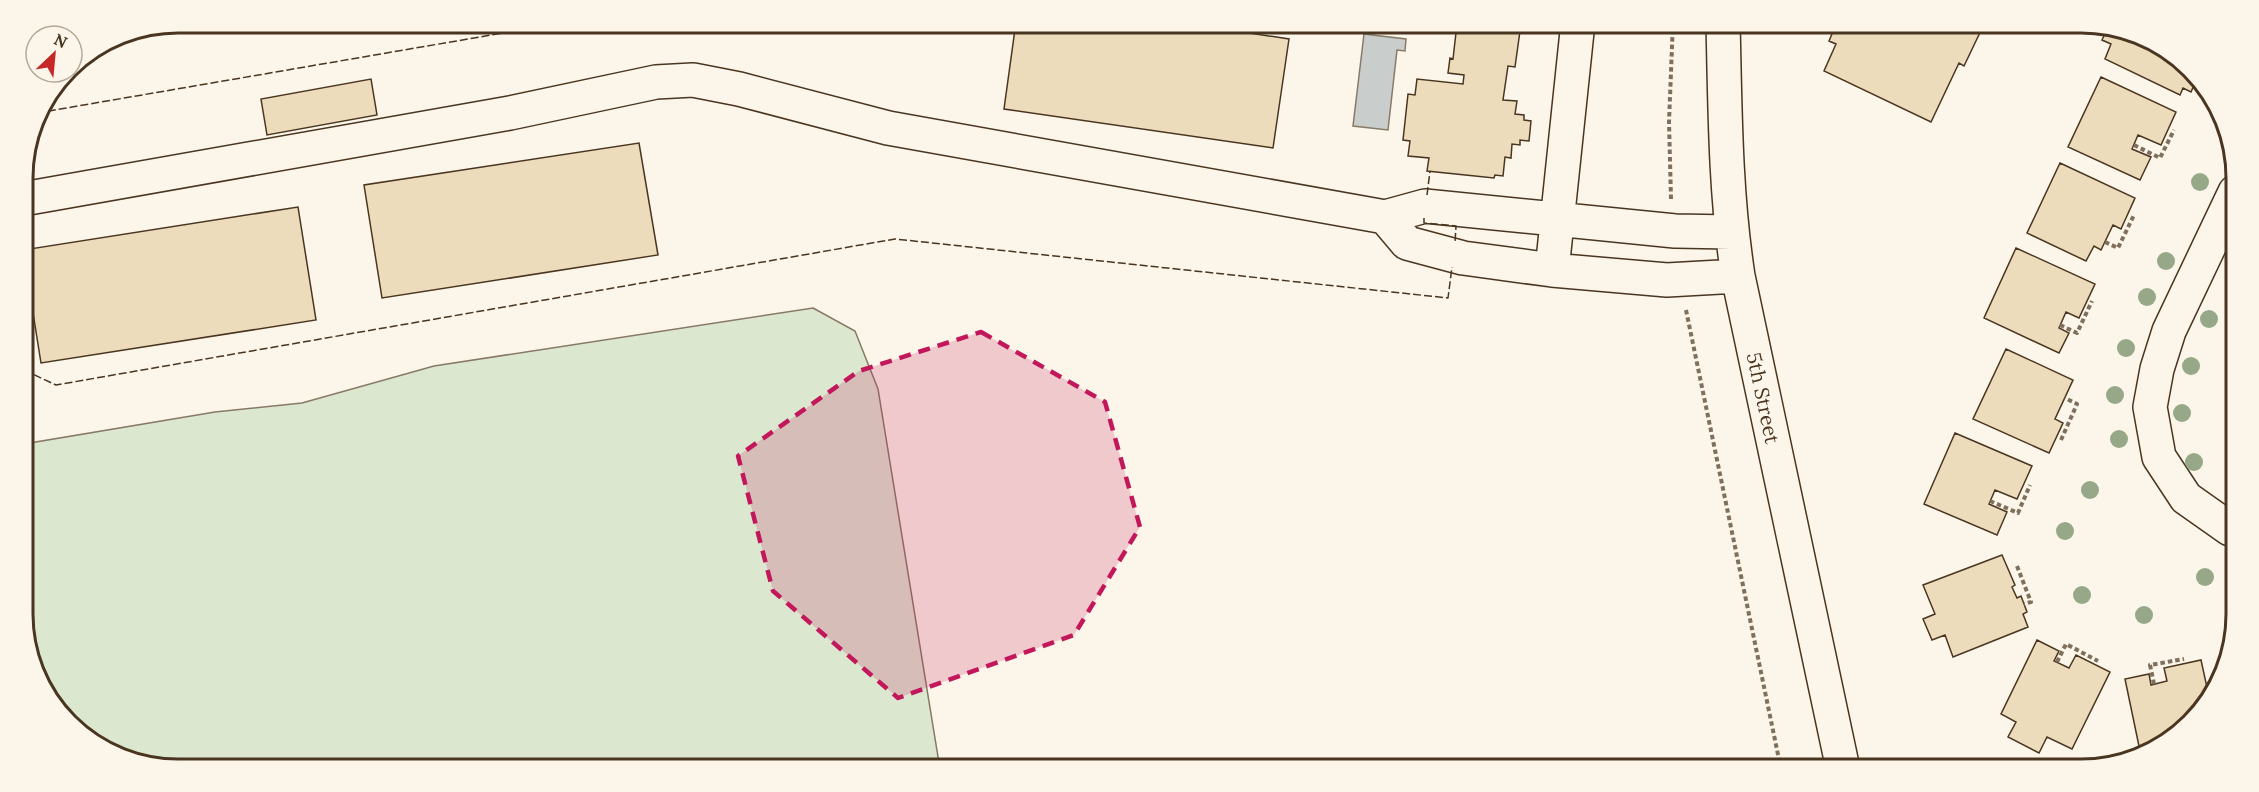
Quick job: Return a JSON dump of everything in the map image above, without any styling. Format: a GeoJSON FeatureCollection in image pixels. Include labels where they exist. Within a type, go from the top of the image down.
{"type":"FeatureCollection","features":[{"type":"Feature","properties":{"kind":"street"},"geometry":{"type":"LineString","coordinates":[[1552,270],[1577,33]]}},
{"type":"Feature","properties":{"kind":"street","name":"5th Street"},"geometry":{"type":"LineString","coordinates":[[1724,33],[1725,148],[1731,232],[1738,276],[1841,759]]}},
{"type":"Feature","properties":{"kind":"street"},"geometry":{"type":"LineString","coordinates":[[33,197],[475,119],[656,82],[693,80],[739,89],[888,128],[1385,217],[1425,206],[1675,231],[1731,232]]}},
{"type":"Feature","properties":{"kind":"street"},"geometry":{"type":"LineString","coordinates":[[2226,211],[2169,332],[2157,369],[2150,407],[2159,457],[2186,498],[2226,526]]}},
{"type":"Feature","properties":{"kind":"street"},"geometry":{"type":"LineString","coordinates":[[1480,260],[1485,212]]}},
{"type":"Feature","properties":{"kind":"street"},"geometry":{"type":"LineString","coordinates":[[1385,217],[1407,243],[1462,258],[1552,270],[1667,280],[1738,276]]}},
{"type":"Feature","properties":{"kind":"path"},"geometry":{"type":"LineString","coordinates":[[1672,207],[1670,122],[1673,33]]}},
{"type":"Feature","properties":{"kind":"path"},"geometry":{"type":"LineString","coordinates":[[2134,145],[2160,158],[2174,130]]}},
{"type":"Feature","properties":{"kind":"path"},"geometry":{"type":"LineString","coordinates":[[2105,242],[2118,248],[2134,215]]}},
{"type":"Feature","properties":{"kind":"path"},"geometry":{"type":"LineString","coordinates":[[2060,325],[2077,333],[2092,301]]}},
{"type":"Feature","properties":{"kind":"path"},"geometry":{"type":"LineString","coordinates":[[1684,303],[1779,759]]}},
{"type":"Feature","properties":{"kind":"path"},"geometry":{"type":"LineString","coordinates":[[2061,440],[2077,404],[2065,398]]}},
{"type":"Feature","properties":{"kind":"path"},"geometry":{"type":"LineString","coordinates":[[1990,501],[2018,513],[2030,485]]}},
{"type":"Feature","properties":{"kind":"path"},"geometry":{"type":"LineString","coordinates":[[2017,566],[2031,602],[2024,604]]}},
{"type":"Feature","properties":{"kind":"path"},"geometry":{"type":"LineString","coordinates":[[2057,662],[2066,644],[2098,661]]}},
{"type":"Feature","properties":{"kind":"path"},"geometry":{"type":"LineString","coordinates":[[2154,684],[2150,665],[2184,659]]}},
{"type":"Feature","properties":{"kind":"highlighted area"},"geometry":{"type":"Polygon","coordinates":[[[981,332],[1105,402],[1140,527],[1074,635],[898,698],[773,591],[738,456],[859,371],[981,332]]]}},
{"type":"Feature","properties":{"kind":"green space"},"geometry":{"type":"Polygon","coordinates":[[[813,308],[855,331],[878,389],[938,759],[159,758],[114,744],[82,723],[69,710],[48,678],[34,633],[33,442],[215,412],[302,403],[434,366],[813,308]]]}},
{"type":"Feature","properties":{"kind":"shaded area"},"geometry":{"type":"Polygon","coordinates":[[[1364,34],[1406,39],[1405,51],[1397,50],[1388,130],[1353,126],[1364,34]]]}},
{"type":"Feature","properties":{"kind":"building"},"geometry":{"type":"Polygon","coordinates":[[[1014,33],[1249,33],[1289,39],[1273,148],[1004,109],[1014,33]]]}},
{"type":"Feature","properties":{"kind":"building"},"geometry":{"type":"Polygon","coordinates":[[[1456,33],[1520,33],[1515,67],[1508,66],[1503,100],[1517,101],[1515,114],[1524,115],[1524,120],[1531,121],[1529,141],[1520,140],[1520,145],[1512,144],[1511,158],[1505,157],[1503,176],[1495,175],[1494,178],[1427,171],[1429,158],[1408,156],[1410,141],[1403,140],[1408,94],[1415,95],[1417,79],[1463,84],[1464,75],[1448,73],[1450,58],[1453,59],[1456,33]]]}},
{"type":"Feature","properties":{"kind":"building"},"geometry":{"type":"Polygon","coordinates":[[[1832,33],[1980,33],[1964,66],[1959,63],[1931,122],[1824,71],[1836,44],[1829,41],[1832,33]]]}},
{"type":"Feature","properties":{"kind":"building"},"geometry":{"type":"Polygon","coordinates":[[[2104,35],[2127,41],[2161,57],[2177,69],[2193,87],[2191,92],[2183,88],[2180,95],[2105,59],[2111,44],[2102,40],[2104,35]]]}},
{"type":"Feature","properties":{"kind":"building"},"geometry":{"type":"Polygon","coordinates":[[[2101,77],[2176,112],[2161,145],[2138,135],[2132,149],[2151,157],[2140,180],[2068,147],[2101,77]]]}},
{"type":"Feature","properties":{"kind":"building"},"geometry":{"type":"Polygon","coordinates":[[[371,79],[377,115],[267,135],[261,99],[371,79]]]}},
{"type":"Feature","properties":{"kind":"building"},"geometry":{"type":"Polygon","coordinates":[[[639,143],[658,255],[382,298],[364,185],[639,143]]]}},
{"type":"Feature","properties":{"kind":"building"},"geometry":{"type":"Polygon","coordinates":[[[2060,163],[2135,198],[2121,229],[2113,225],[2101,250],[2094,246],[2086,261],[2027,233],[2060,163]]]}},
{"type":"Feature","properties":{"kind":"building"},"geometry":{"type":"Polygon","coordinates":[[[298,207],[316,320],[41,363],[33,313],[33,248],[298,207]]]}},
{"type":"Feature","properties":{"kind":"building"},"geometry":{"type":"Polygon","coordinates":[[[2016,248],[2095,284],[2079,318],[2066,312],[2059,328],[2069,333],[2059,353],[1984,318],[2016,248]]]}},
{"type":"Feature","properties":{"kind":"building"},"geometry":{"type":"Polygon","coordinates":[[[2006,349],[2073,380],[2055,419],[2063,423],[2049,453],[1973,419],[2006,349]]]}},
{"type":"Feature","properties":{"kind":"building"},"geometry":{"type":"Polygon","coordinates":[[[1955,433],[2032,466],[2017,499],[1995,490],[1989,504],[2007,512],[1997,535],[1924,504],[1955,433]]]}},
{"type":"Feature","properties":{"kind":"building"},"geometry":{"type":"Polygon","coordinates":[[[2002,555],[2015,585],[2012,587],[2017,598],[2021,596],[2027,612],[2023,614],[2028,627],[1953,657],[1945,635],[1932,640],[1923,619],[1935,614],[1923,585],[2002,555]]]}},
{"type":"Feature","properties":{"kind":"building"},"geometry":{"type":"Polygon","coordinates":[[[2037,640],[2059,651],[2054,661],[2069,668],[2076,655],[2110,672],[2072,749],[2047,737],[2039,753],[2008,737],[2016,722],[2001,714],[2037,640]]]}},
{"type":"Feature","properties":{"kind":"building"},"geometry":{"type":"Polygon","coordinates":[[[2201,660],[2207,686],[2196,702],[2169,729],[2139,747],[2125,679],[2149,674],[2151,685],[2167,681],[2164,668],[2201,660]]]}},
{"type":"Feature","properties":{"kind":"fence"},"geometry":{"type":"LineString","coordinates":[[50,111],[503,33]]}},
{"type":"Feature","properties":{"kind":"fence"},"geometry":{"type":"LineString","coordinates":[[1427,195],[1430,171]]}},
{"type":"Feature","properties":{"kind":"fence"},"geometry":{"type":"LineString","coordinates":[[1424,218],[1424,223],[1456,226],[1455,243]]}},
{"type":"Feature","properties":{"kind":"fence"},"geometry":{"type":"LineString","coordinates":[[33,374],[56,385],[895,239],[1448,298],[1452,267]]}}]}
